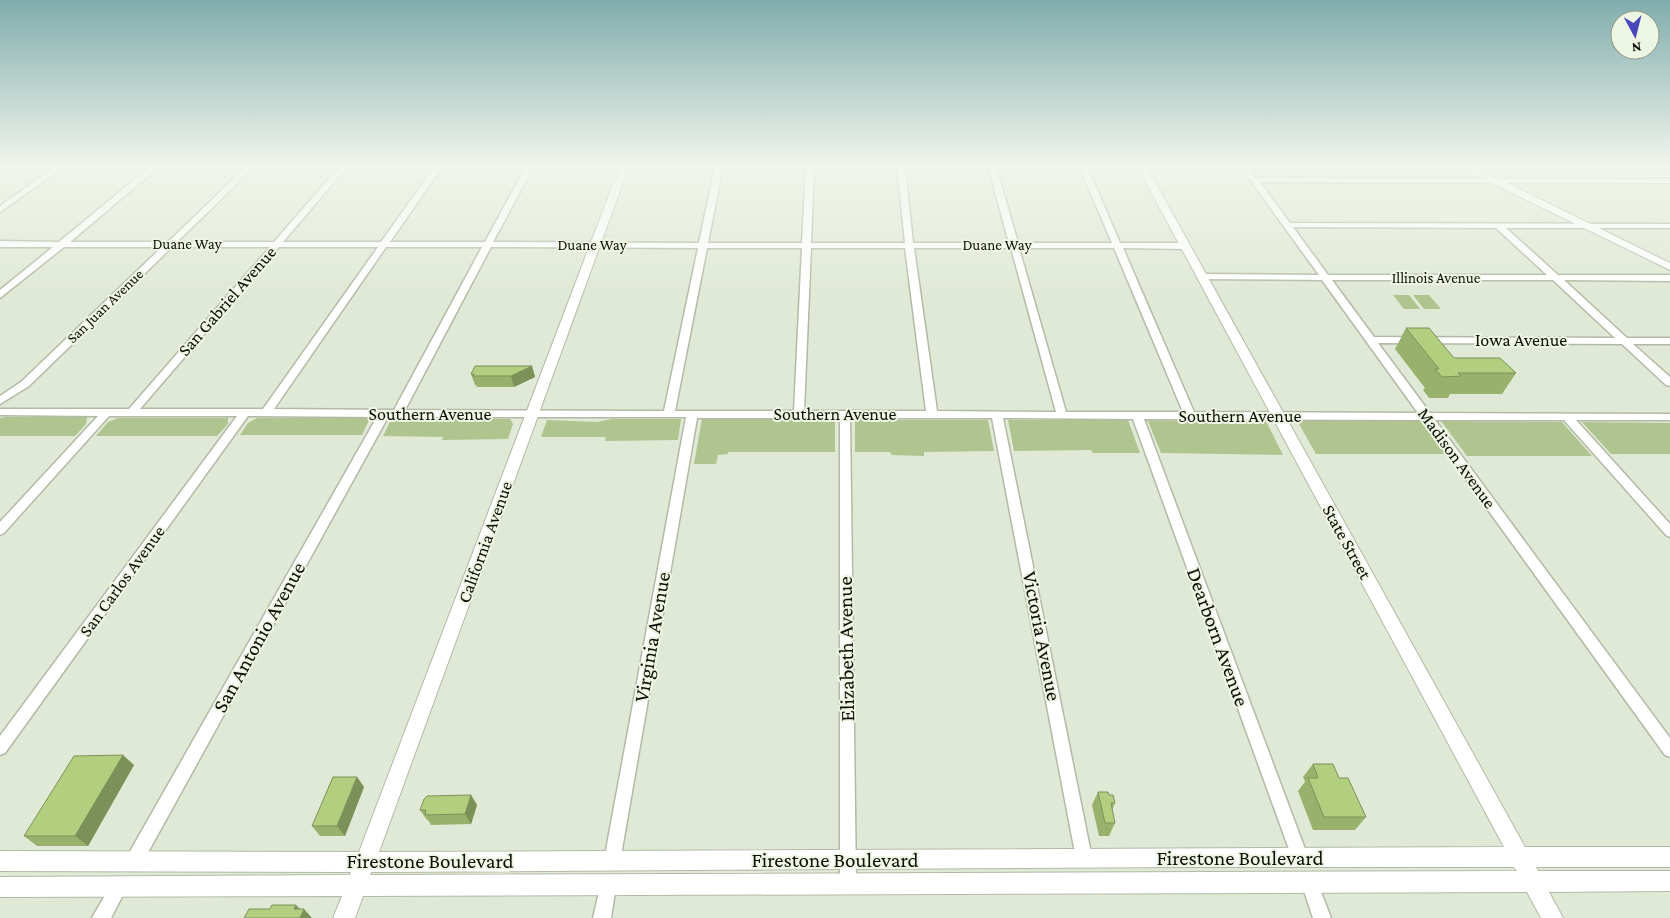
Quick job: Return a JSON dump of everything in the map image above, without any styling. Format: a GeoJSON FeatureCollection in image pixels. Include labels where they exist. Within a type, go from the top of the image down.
{"type":"FeatureCollection","features":[{"type":"Feature","properties":{"kind":"main road","name":"California Avenue"},"geometry":{"type":"LineString","coordinates":[[344,918],[609,209]]}},
{"type":"Feature","properties":{"kind":"main road","name":"State Street"},"geometry":{"type":"LineString","coordinates":[[1165,209],[1552,918]]}},
{"type":"Feature","properties":{"kind":"main road"},"geometry":{"type":"LineString","coordinates":[[1552,209],[1670,267]]}},
{"type":"Feature","properties":{"kind":"main road","name":"Firestone Boulevard"},"geometry":{"type":"LineString","coordinates":[[0,861],[1670,858]]}},
{"type":"Feature","properties":{"kind":"main road","name":"Firestone Boulevard"},"geometry":{"type":"LineString","coordinates":[[0,887],[1670,880]]}},
{"type":"Feature","properties":{"kind":"street"},"geometry":{"type":"LineString","coordinates":[[0,295],[104,209]]}},
{"type":"Feature","properties":{"kind":"street","name":"San Juan Avenue"},"geometry":{"type":"LineString","coordinates":[[0,401],[25,384],[207,209]]}},
{"type":"Feature","properties":{"kind":"street","name":"San Gabriel Avenue"},"geometry":{"type":"LineString","coordinates":[[131,413],[307,209]]}},
{"type":"Feature","properties":{"kind":"street"},"geometry":{"type":"LineString","coordinates":[[266,413],[408,209]]}},
{"type":"Feature","properties":{"kind":"street","name":"San Antonio Avenue"},"geometry":{"type":"LineString","coordinates":[[134,861],[391,414],[506,209]]}},
{"type":"Feature","properties":{"kind":"street"},"geometry":{"type":"LineString","coordinates":[[670,414],[710,209]]}},
{"type":"Feature","properties":{"kind":"street"},"geometry":{"type":"LineString","coordinates":[[799,414],[804,271],[808,245],[809,209]]}},
{"type":"Feature","properties":{"kind":"street"},"geometry":{"type":"LineString","coordinates":[[905,209],[932,415]]}},
{"type":"Feature","properties":{"kind":"street"},"geometry":{"type":"LineString","coordinates":[[1004,209],[1062,415]]}},
{"type":"Feature","properties":{"kind":"street"},"geometry":{"type":"LineString","coordinates":[[1100,209],[1190,415]]}},
{"type":"Feature","properties":{"kind":"street","name":"Madison Avenue"},"geometry":{"type":"LineString","coordinates":[[1276,209],[1670,750]]}},
{"type":"Feature","properties":{"kind":"street"},"geometry":{"type":"LineString","coordinates":[[1288,225],[1670,226]]}},
{"type":"Feature","properties":{"kind":"street"},"geometry":{"type":"LineString","coordinates":[[1499,226],[1670,383]]}},
{"type":"Feature","properties":{"kind":"street","name":"Duane Way"},"geometry":{"type":"LineString","coordinates":[[0,244],[1185,246]]}},
{"type":"Feature","properties":{"kind":"street","name":"Illinois Avenue"},"geometry":{"type":"LineString","coordinates":[[1202,278],[1670,278]]}},
{"type":"Feature","properties":{"kind":"street","name":"Iowa Avenue"},"geometry":{"type":"LineString","coordinates":[[1371,340],[1670,340]]}},
{"type":"Feature","properties":{"kind":"street","name":"Southern Avenue"},"geometry":{"type":"LineString","coordinates":[[0,412],[1670,417]]}},
{"type":"Feature","properties":{"kind":"street"},"geometry":{"type":"LineString","coordinates":[[0,530],[106,413]]}},
{"type":"Feature","properties":{"kind":"street","name":"San Carlos Avenue"},"geometry":{"type":"LineString","coordinates":[[0,748],[245,413]]}},
{"type":"Feature","properties":{"kind":"street","name":"Virginia Avenue"},"geometry":{"type":"LineString","coordinates":[[612,861],[692,414]]}},
{"type":"Feature","properties":{"kind":"street","name":"Elizabeth Avenue"},"geometry":{"type":"LineString","coordinates":[[845,414],[848,884]]}},
{"type":"Feature","properties":{"kind":"street","name":"Victoria Avenue"},"geometry":{"type":"LineString","coordinates":[[997,415],[1084,858]]}},
{"type":"Feature","properties":{"kind":"street","name":"Dearborn Avenue"},"geometry":{"type":"LineString","coordinates":[[1137,415],[1300,858]]}},
{"type":"Feature","properties":{"kind":"street"},"geometry":{"type":"LineString","coordinates":[[1567,417],[1670,532]]}},
{"type":"Feature","properties":{"kind":"street"},"geometry":{"type":"LineString","coordinates":[[1308,882],[1322,918]]}},
{"type":"Feature","properties":{"kind":"street"},"geometry":{"type":"LineString","coordinates":[[602,918],[608,885]]}},
{"type":"Feature","properties":{"kind":"street"},"geometry":{"type":"LineString","coordinates":[[101,918],[119,886]]}},
{"type":"Feature","properties":{"kind":"green space"},"geometry":{"type":"Polygon","coordinates":[[[1393,295],[1409,295],[1420,309],[1404,309],[1393,295]]]}},
{"type":"Feature","properties":{"kind":"green space"},"geometry":{"type":"Polygon","coordinates":[[[1413,295],[1429,295],[1441,309],[1424,309],[1413,295]]]}},
{"type":"Feature","properties":{"kind":"green space"},"geometry":{"type":"Polygon","coordinates":[[[87,417],[86,424],[75,436],[0,436],[0,418],[87,417]]]}},
{"type":"Feature","properties":{"kind":"green space"},"geometry":{"type":"Polygon","coordinates":[[[118,418],[228,418],[228,424],[217,436],[96,436],[108,422],[118,418]]]}},
{"type":"Feature","properties":{"kind":"green space"},"geometry":{"type":"Polygon","coordinates":[[[257,418],[370,418],[362,435],[240,435],[248,423],[257,418]]]}},
{"type":"Feature","properties":{"kind":"green space"},"geometry":{"type":"Polygon","coordinates":[[[392,418],[510,419],[513,424],[508,439],[442,440],[443,437],[383,436],[392,418]]]}},
{"type":"Feature","properties":{"kind":"green space"},"geometry":{"type":"Polygon","coordinates":[[[612,419],[681,419],[678,440],[605,441],[606,437],[541,437],[547,420],[597,422],[612,419]]]}},
{"type":"Feature","properties":{"kind":"green space"},"geometry":{"type":"Polygon","coordinates":[[[702,419],[835,419],[835,452],[728,452],[728,454],[718,455],[716,464],[694,464],[702,419]]]}},
{"type":"Feature","properties":{"kind":"green space"},"geometry":{"type":"Polygon","coordinates":[[[855,420],[988,420],[994,451],[924,452],[924,456],[892,455],[890,452],[855,452],[855,420]]]}},
{"type":"Feature","properties":{"kind":"green space"},"geometry":{"type":"Polygon","coordinates":[[[1008,420],[1128,420],[1140,453],[1093,453],[1091,450],[1014,451],[1008,420]]]}},
{"type":"Feature","properties":{"kind":"green space"},"geometry":{"type":"Polygon","coordinates":[[[1148,421],[1266,421],[1283,455],[1161,453],[1148,421]]]}},
{"type":"Feature","properties":{"kind":"green space"},"geometry":{"type":"Polygon","coordinates":[[[1301,421],[1422,421],[1445,454],[1316,454],[1299,424],[1301,421]]]}},
{"type":"Feature","properties":{"kind":"green space"},"geometry":{"type":"Polygon","coordinates":[[[1441,421],[1562,422],[1592,456],[1467,456],[1441,421]]]}},
{"type":"Feature","properties":{"kind":"green space"},"geometry":{"type":"Polygon","coordinates":[[[1582,422],[1670,423],[1670,454],[1611,454],[1582,422]]]}},
{"type":"Feature","properties":{"kind":"building"},"geometry":{"type":"Polygon","coordinates":[[[1406,328],[1429,328],[1454,358],[1500,358],[1516,373],[1458,373],[1461,376],[1442,377],[1435,369],[1439,369],[1406,328]]]}},
{"type":"Feature","properties":{"kind":"building"},"geometry":{"type":"Polygon","coordinates":[[[475,366],[532,366],[511,376],[473,376],[474,374],[471,374],[475,366]]]}},
{"type":"Feature","properties":{"kind":"building"},"geometry":{"type":"Polygon","coordinates":[[[123,755],[75,836],[24,836],[74,756],[123,755]]]}},
{"type":"Feature","properties":{"kind":"building"},"geometry":{"type":"Polygon","coordinates":[[[1313,764],[1333,764],[1339,778],[1348,778],[1366,817],[1324,817],[1308,778],[1318,778],[1313,764]]]}},
{"type":"Feature","properties":{"kind":"building"},"geometry":{"type":"Polygon","coordinates":[[[333,777],[357,777],[337,826],[312,826],[333,777]]]}},
{"type":"Feature","properties":{"kind":"building"},"geometry":{"type":"Polygon","coordinates":[[[1098,792],[1108,792],[1109,795],[1113,795],[1115,803],[1111,803],[1115,823],[1105,823],[1098,792]]]}},
{"type":"Feature","properties":{"kind":"building"},"geometry":{"type":"Polygon","coordinates":[[[471,795],[465,814],[425,815],[426,810],[420,810],[427,796],[471,795]]]}},
{"type":"Feature","properties":{"kind":"building"},"geometry":{"type":"Polygon","coordinates":[[[272,905],[296,905],[294,909],[304,909],[300,918],[244,918],[249,909],[270,909],[272,905]]]}}]}
